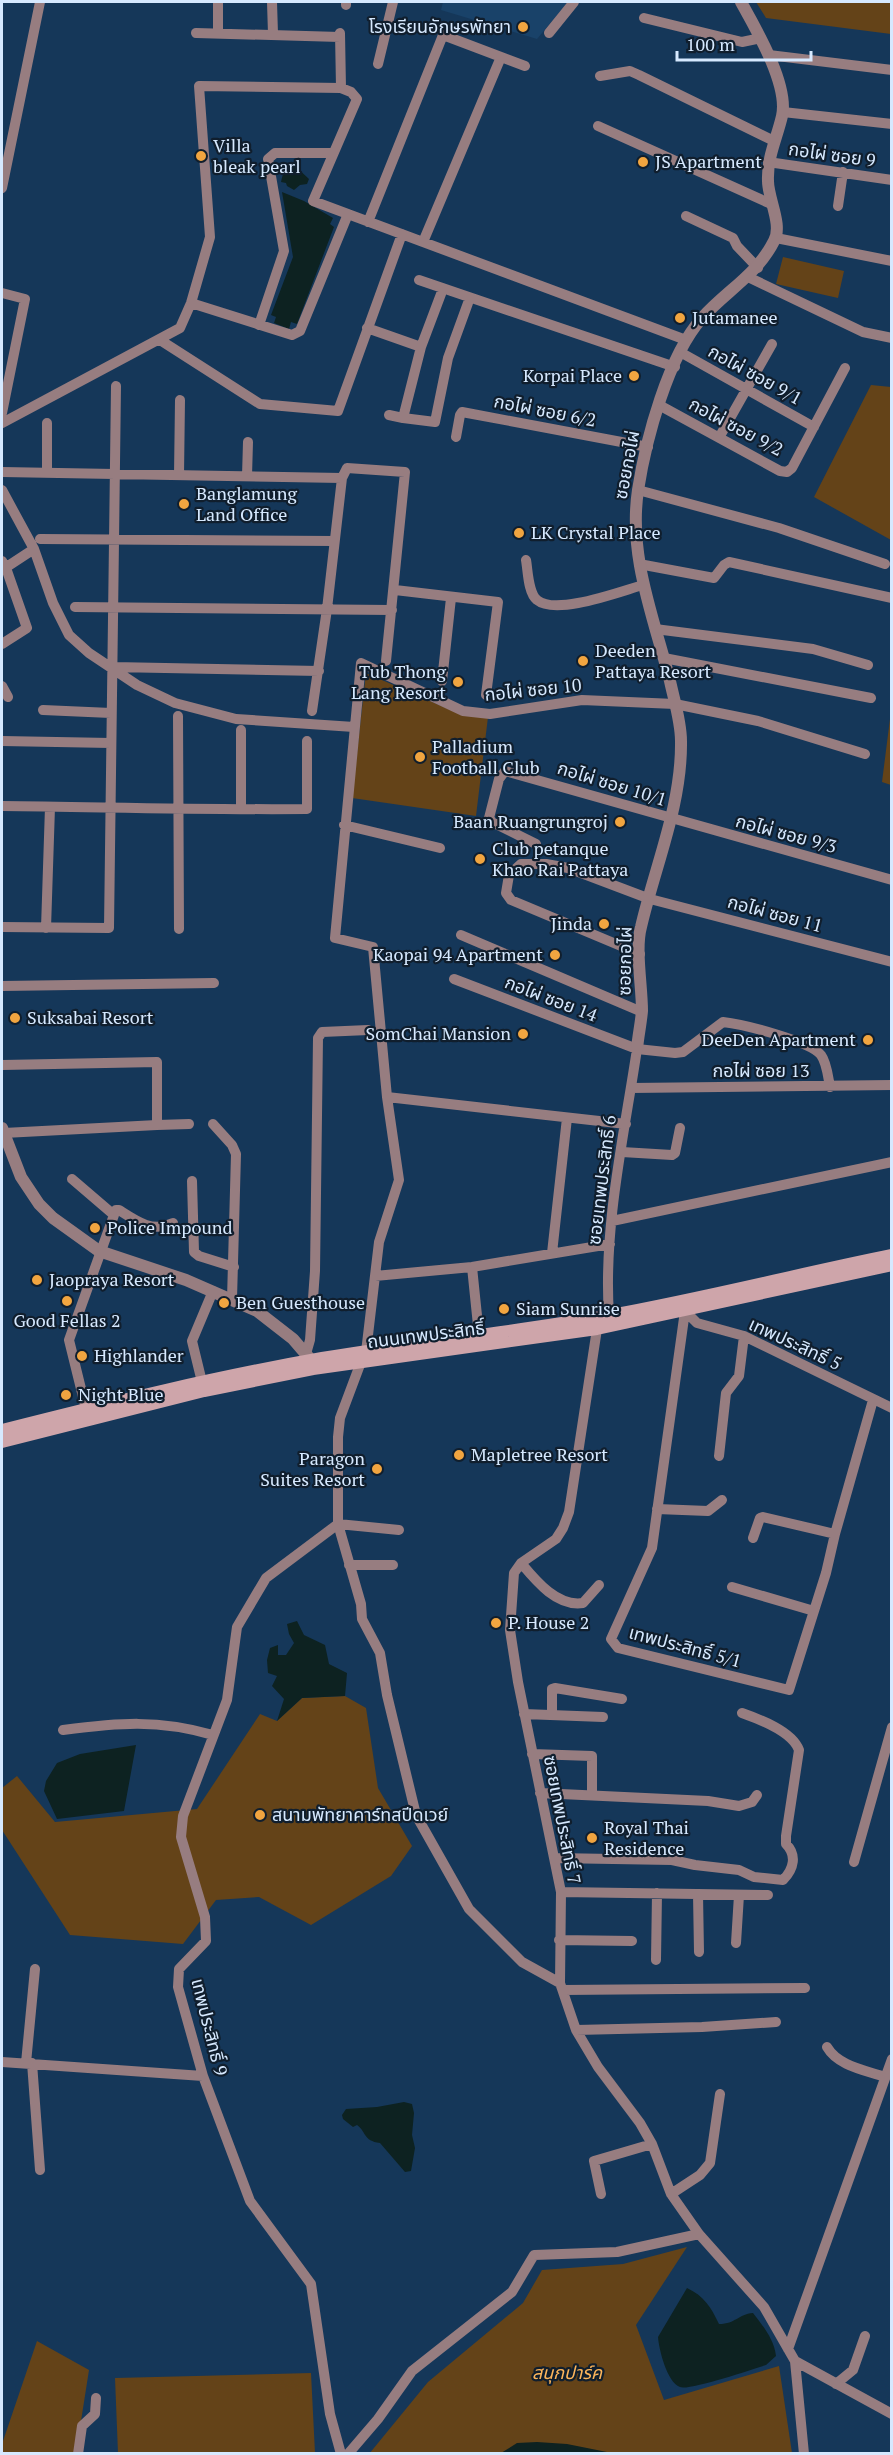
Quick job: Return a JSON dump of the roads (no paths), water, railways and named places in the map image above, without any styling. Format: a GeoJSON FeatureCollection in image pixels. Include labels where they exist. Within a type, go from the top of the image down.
{"type":"FeatureCollection","features":[{"type":"Feature","properties":{"kind":"main road","name":"ถนนเทพประสิทธิ์"},"geometry":{"type":"LineString","coordinates":[[364,1357],[479,1335],[684,1301],[891,1255]]}},
{"type":"Feature","properties":{"kind":"main road","name":"ถนนเทพประสิทธิ์"},"geometry":{"type":"LineString","coordinates":[[2,1430],[202,1383],[310,1361],[483,1346],[597,1329],[891,1265]]}},
{"type":"Feature","properties":{"kind":"main road"},"geometry":{"type":"LineString","coordinates":[[597,1329],[609,1315]]}},
{"type":"Feature","properties":{"kind":"main road","name":"ถนนเทพประสิทธิ์"},"geometry":{"type":"LineString","coordinates":[[2,1442],[169,1400],[310,1361]]}},
{"type":"Feature","properties":{"kind":"street"},"geometry":{"type":"LineString","coordinates":[[2,188],[40,2]]}},
{"type":"Feature","properties":{"kind":"street"},"geometry":{"type":"LineString","coordinates":[[218,2],[218,33]]}},
{"type":"Feature","properties":{"kind":"street"},"geometry":{"type":"LineString","coordinates":[[272,2],[273,34]]}},
{"type":"Feature","properties":{"kind":"street"},"geometry":{"type":"LineString","coordinates":[[378,64],[393,2]]}},
{"type":"Feature","properties":{"kind":"street"},"geometry":{"type":"LineString","coordinates":[[549,33],[574,2]]}},
{"type":"Feature","properties":{"kind":"street"},"geometry":{"type":"LineString","coordinates":[[741,2],[769,55],[780,87],[783,112],[768,162],[768,184],[776,238],[891,261]]}},
{"type":"Feature","properties":{"kind":"street"},"geometry":{"type":"LineString","coordinates":[[644,18],[742,42],[761,38]]}},
{"type":"Feature","properties":{"kind":"street"},"geometry":{"type":"LineString","coordinates":[[196,33],[340,35],[341,88]]}},
{"type":"Feature","properties":{"kind":"street"},"geometry":{"type":"LineString","coordinates":[[368,222],[443,35],[525,66]]}},
{"type":"Feature","properties":{"kind":"street"},"geometry":{"type":"LineString","coordinates":[[769,55],[891,70]]}},
{"type":"Feature","properties":{"kind":"street"},"geometry":{"type":"LineString","coordinates":[[423,242],[501,57]]}},
{"type":"Feature","properties":{"kind":"street"},"geometry":{"type":"LineString","coordinates":[[600,76],[630,71],[774,141]]}},
{"type":"Feature","properties":{"kind":"street"},"geometry":{"type":"LineString","coordinates":[[2,423],[180,328],[191,303],[210,237],[199,86],[341,88],[351,92],[357,99],[312,201],[686,340]]}},
{"type":"Feature","properties":{"kind":"street"},"geometry":{"type":"LineString","coordinates":[[783,112],[891,124]]}},
{"type":"Feature","properties":{"kind":"street"},"geometry":{"type":"LineString","coordinates":[[598,126],[771,204]]}},
{"type":"Feature","properties":{"kind":"street"},"geometry":{"type":"LineString","coordinates":[[259,325],[284,251],[268,159],[275,153],[332,153]]}},
{"type":"Feature","properties":{"kind":"street","name":"กอไผ่ ซอย 9"},"geometry":{"type":"LineString","coordinates":[[768,162],[891,180]]}},
{"type":"Feature","properties":{"kind":"street"},"geometry":{"type":"LineString","coordinates":[[838,206],[843,172]]}},
{"type":"Feature","properties":{"kind":"street"},"geometry":{"type":"LineString","coordinates":[[191,303],[292,335],[300,331],[348,214]]}},
{"type":"Feature","properties":{"kind":"street"},"geometry":{"type":"LineString","coordinates":[[686,216],[733,238],[753,272],[863,332],[891,338]]}},
{"type":"Feature","properties":{"kind":"street"},"geometry":{"type":"LineString","coordinates":[[160,340],[260,404],[338,411],[402,234]]}},
{"type":"Feature","properties":{"kind":"street","name":"ซอยกอไผ่"},"geometry":{"type":"LineString","coordinates":[[637,1049],[642,1012],[640,929],[671,819],[680,766],[681,739],[664,658],[639,564],[635,524],[638,490],[659,405],[686,340],[703,317],[753,272],[776,238]]}},
{"type":"Feature","properties":{"kind":"street"},"geometry":{"type":"LineString","coordinates":[[419,280],[675,367]]}},
{"type":"Feature","properties":{"kind":"street"},"geometry":{"type":"LineString","coordinates":[[2,293],[25,299],[2,413]]}},
{"type":"Feature","properties":{"kind":"street"},"geometry":{"type":"LineString","coordinates":[[403,417],[421,346],[441,294]]}},
{"type":"Feature","properties":{"kind":"street"},"geometry":{"type":"LineString","coordinates":[[388,415],[435,422],[448,358],[468,303]]}},
{"type":"Feature","properties":{"kind":"street"},"geometry":{"type":"LineString","coordinates":[[367,328],[421,346]]}},
{"type":"Feature","properties":{"kind":"street"},"geometry":{"type":"LineString","coordinates":[[720,436],[772,344]]}},
{"type":"Feature","properties":{"kind":"street","name":"กอไผ่ ซอย 9/1"},"geometry":{"type":"LineString","coordinates":[[680,351],[814,427]]}},
{"type":"Feature","properties":{"kind":"street","name":"กอไผ่ ซอย 9/2"},"geometry":{"type":"LineString","coordinates":[[659,405],[720,436],[780,471],[787,472],[792,468],[845,368]]}},
{"type":"Feature","properties":{"kind":"street"},"geometry":{"type":"LineString","coordinates":[[2,927],[109,928],[116,386]]}},
{"type":"Feature","properties":{"kind":"street"},"geometry":{"type":"LineString","coordinates":[[179,475],[180,400]]}},
{"type":"Feature","properties":{"kind":"street","name":"กอไผ่ ซอย 6/2"},"geometry":{"type":"LineString","coordinates":[[456,437],[462,412],[648,447]]}},
{"type":"Feature","properties":{"kind":"street"},"geometry":{"type":"LineString","coordinates":[[47,423],[47,472]]}},
{"type":"Feature","properties":{"kind":"street"},"geometry":{"type":"LineString","coordinates":[[247,476],[248,442]]}},
{"type":"Feature","properties":{"kind":"street"},"geometry":{"type":"LineString","coordinates":[[312,711],[327,609],[342,478],[347,468],[405,472],[386,661]]}},
{"type":"Feature","properties":{"kind":"street"},"geometry":{"type":"LineString","coordinates":[[2,472],[342,478]]}},
{"type":"Feature","properties":{"kind":"street"},"geometry":{"type":"LineString","coordinates":[[2,490],[34,549],[53,603],[69,635],[89,653],[137,685],[175,703],[236,719],[354,727],[335,938],[374,947],[387,1097],[399,1180],[379,1242],[364,1357],[339,1427],[338,1524],[361,1604],[363,1619],[380,1653],[387,1695],[416,1815],[469,1910],[522,1962],[561,1987],[805,1988]]}},
{"type":"Feature","properties":{"kind":"street"},"geometry":{"type":"LineString","coordinates":[[638,490],[779,528],[885,564]]}},
{"type":"Feature","properties":{"kind":"street"},"geometry":{"type":"LineString","coordinates":[[40,539],[334,541]]}},
{"type":"Feature","properties":{"kind":"street"},"geometry":{"type":"LineString","coordinates":[[2,644],[27,628],[3,567],[34,549]]}},
{"type":"Feature","properties":{"kind":"street"},"geometry":{"type":"LineString","coordinates":[[526,560],[532,593],[535,600],[544,604],[556,605],[594,600],[643,585]]}},
{"type":"Feature","properties":{"kind":"street"},"geometry":{"type":"LineString","coordinates":[[639,564],[714,578],[729,562],[891,598]]}},
{"type":"Feature","properties":{"kind":"street"},"geometry":{"type":"LineString","coordinates":[[394,590],[498,602],[486,695]]}},
{"type":"Feature","properties":{"kind":"street"},"geometry":{"type":"LineString","coordinates":[[441,681],[451,598]]}},
{"type":"Feature","properties":{"kind":"street"},"geometry":{"type":"LineString","coordinates":[[75,607],[392,610]]}},
{"type":"Feature","properties":{"kind":"street"},"geometry":{"type":"LineString","coordinates":[[655,629],[813,649],[868,665]]}},
{"type":"Feature","properties":{"kind":"street"},"geometry":{"type":"LineString","coordinates":[[664,658],[871,698]]}},
{"type":"Feature","properties":{"kind":"street","name":"กอไผ่ ซอย 10"},"geometry":{"type":"LineString","coordinates":[[354,727],[361,663],[463,711],[490,714],[582,700],[675,704]]}},
{"type":"Feature","properties":{"kind":"street"},"geometry":{"type":"LineString","coordinates":[[113,667],[319,671]]}},
{"type":"Feature","properties":{"kind":"street"},"geometry":{"type":"LineString","coordinates":[[2,686],[8,697]]}},
{"type":"Feature","properties":{"kind":"street"},"geometry":{"type":"LineString","coordinates":[[675,704],[758,721],[865,754]]}},
{"type":"Feature","properties":{"kind":"street"},"geometry":{"type":"LineString","coordinates":[[42,710],[111,713]]}},
{"type":"Feature","properties":{"kind":"street"},"geometry":{"type":"LineString","coordinates":[[178,716],[179,929]]}},
{"type":"Feature","properties":{"kind":"street"},"geometry":{"type":"LineString","coordinates":[[241,809],[242,730]]}},
{"type":"Feature","properties":{"kind":"street"},"geometry":{"type":"LineString","coordinates":[[2,741],[111,743]]}},
{"type":"Feature","properties":{"kind":"street"},"geometry":{"type":"LineString","coordinates":[[2,806],[110,806],[179,810],[307,809],[307,741]]}},
{"type":"Feature","properties":{"kind":"street","name":"กอไผ่ ซอย 10/1"},"geometry":{"type":"LineString","coordinates":[[536,844],[492,822],[489,818],[499,778],[505,771],[671,819]]}},
{"type":"Feature","properties":{"kind":"street"},"geometry":{"type":"LineString","coordinates":[[46,928],[50,807]]}},
{"type":"Feature","properties":{"kind":"street","name":"กอไผ่ ซอย 9/3"},"geometry":{"type":"LineString","coordinates":[[671,819],[891,880]]}},
{"type":"Feature","properties":{"kind":"street"},"geometry":{"type":"LineString","coordinates":[[344,825],[440,848]]}},
{"type":"Feature","properties":{"kind":"street","name":"กอไผ่ ซอย 11"},"geometry":{"type":"LineString","coordinates":[[640,954],[511,900],[506,893],[509,875],[521,864],[533,863],[568,868],[650,899],[891,962]]}},
{"type":"Feature","properties":{"kind":"street"},"geometry":{"type":"LineString","coordinates":[[461,935],[642,1012]]}},
{"type":"Feature","properties":{"kind":"street","name":"กอไผ่ ซอย 14"},"geometry":{"type":"LineString","coordinates":[[454,979],[637,1049],[683,1052],[723,1022],[764,1031],[816,1050],[824,1060],[830,1087]]}},
{"type":"Feature","properties":{"kind":"street"},"geometry":{"type":"LineString","coordinates":[[2,986],[214,983]]}},
{"type":"Feature","properties":{"kind":"street"},"geometry":{"type":"LineString","coordinates":[[310,1361],[315,1259],[318,1038],[322,1032],[368,1030]]}},
{"type":"Feature","properties":{"kind":"street","name":"ซอยเทพประสิทธิ์ 6"},"geometry":{"type":"LineString","coordinates":[[609,1315],[607,1281],[612,1221],[637,1049]]}},
{"type":"Feature","properties":{"kind":"street"},"geometry":{"type":"LineString","coordinates":[[2,1065],[157,1062],[157,1125]]}},
{"type":"Feature","properties":{"kind":"street","name":"กอไผ่ ซอย 13"},"geometry":{"type":"LineString","coordinates":[[631,1088],[891,1085]]}},
{"type":"Feature","properties":{"kind":"street"},"geometry":{"type":"LineString","coordinates":[[387,1097],[626,1124]]}},
{"type":"Feature","properties":{"kind":"street"},"geometry":{"type":"LineString","coordinates":[[552,1252],[567,1118]]}},
{"type":"Feature","properties":{"kind":"street"},"geometry":{"type":"LineString","coordinates":[[189,1124],[3,1130],[21,1177],[39,1203],[53,1218],[99,1251],[186,1280],[257,1311],[292,1339],[310,1361]]}},
{"type":"Feature","properties":{"kind":"street"},"geometry":{"type":"LineString","coordinates":[[213,1124],[232,1145],[236,1154],[232,1299]]}},
{"type":"Feature","properties":{"kind":"street"},"geometry":{"type":"LineString","coordinates":[[622,1152],[672,1155],[675,1153],[680,1128]]}},
{"type":"Feature","properties":{"kind":"street"},"geometry":{"type":"LineString","coordinates":[[612,1221],[891,1162]]}},
{"type":"Feature","properties":{"kind":"street"},"geometry":{"type":"LineString","coordinates":[[72,1179],[114,1215]]}},
{"type":"Feature","properties":{"kind":"street"},"geometry":{"type":"LineString","coordinates":[[192,1181],[194,1252],[199,1256],[234,1267]]}},
{"type":"Feature","properties":{"kind":"street"},"geometry":{"type":"LineString","coordinates":[[86,1409],[69,1340],[99,1251],[116,1210],[141,1224],[161,1227],[173,1223]]}},
{"type":"Feature","properties":{"kind":"street"},"geometry":{"type":"LineString","coordinates":[[375,1276],[472,1267],[610,1244]]}},
{"type":"Feature","properties":{"kind":"street"},"geometry":{"type":"LineString","coordinates":[[472,1267],[479,1335]]}},
{"type":"Feature","properties":{"kind":"street"},"geometry":{"type":"LineString","coordinates":[[202,1383],[192,1341],[213,1291]]}},
{"type":"Feature","properties":{"kind":"street","name":"เทพประสิทธิ์ 5"},"geometry":{"type":"LineString","coordinates":[[685,1311],[697,1323],[744,1336],[891,1408]]}},
{"type":"Feature","properties":{"kind":"street","name":"เทพประสิทธิ์ 5/1"},"geometry":{"type":"LineString","coordinates":[[685,1311],[652,1548],[611,1639],[618,1648],[789,1690],[826,1573],[873,1400]]}},
{"type":"Feature","properties":{"kind":"street"},"geometry":{"type":"LineString","coordinates":[[597,1329],[569,1512],[556,1539],[521,1563],[550,1593],[566,1601],[583,1603],[599,1585]]}},
{"type":"Feature","properties":{"kind":"street"},"geometry":{"type":"LineString","coordinates":[[719,1456],[726,1392],[738,1376],[744,1336]]}},
{"type":"Feature","properties":{"kind":"street"},"geometry":{"type":"LineString","coordinates":[[657,1509],[708,1511],[722,1500]]}},
{"type":"Feature","properties":{"kind":"street"},"geometry":{"type":"LineString","coordinates":[[753,1538],[760,1518],[763,1517],[835,1534]]}},
{"type":"Feature","properties":{"kind":"street"},"geometry":{"type":"LineString","coordinates":[[338,1524],[399,1530]]}},
{"type":"Feature","properties":{"kind":"street","name":"เทพประสิทธิ์ 9"},"geometry":{"type":"LineString","coordinates":[[338,1524],[266,1578],[237,1626],[227,1700],[183,1816],[181,1838],[205,1917],[206,1941],[179,1969],[178,1987],[203,2076],[250,2201],[310,2284],[330,2414],[341,2454]]}},
{"type":"Feature","properties":{"kind":"street","name":"ซอยเทพประสิทธิ์ 7"},"geometry":{"type":"LineString","coordinates":[[521,1563],[514,1573],[510,1630],[524,1714],[561,1892],[559,1940],[561,1987],[576,2030],[598,2067],[652,2144],[671,2194],[699,2234],[764,2307],[795,2361],[804,2454]]}},
{"type":"Feature","properties":{"kind":"street"},"geometry":{"type":"LineString","coordinates":[[349,1565],[393,1565]]}},
{"type":"Feature","properties":{"kind":"street"},"geometry":{"type":"LineString","coordinates":[[732,1587],[814,1611]]}},
{"type":"Feature","properties":{"kind":"street"},"geometry":{"type":"LineString","coordinates":[[552,1715],[552,1689],[555,1688],[622,1699]]}},
{"type":"Feature","properties":{"kind":"street"},"geometry":{"type":"LineString","coordinates":[[554,1858],[672,1860],[739,1870],[754,1877],[783,1880],[789,1874],[794,1861],[792,1850],[786,1844],[786,1836],[799,1750],[790,1738],[766,1721],[742,1713]]}},
{"type":"Feature","properties":{"kind":"street"},"geometry":{"type":"LineString","coordinates":[[524,1714],[603,1717]]}},
{"type":"Feature","properties":{"kind":"street"},"geometry":{"type":"LineString","coordinates":[[63,1730],[151,1722],[187,1727],[213,1735]]}},
{"type":"Feature","properties":{"kind":"street"},"geometry":{"type":"LineString","coordinates":[[854,1862],[891,1727]]}},
{"type":"Feature","properties":{"kind":"street"},"geometry":{"type":"LineString","coordinates":[[532,1754],[592,1756],[592,1795]]}},
{"type":"Feature","properties":{"kind":"street"},"geometry":{"type":"LineString","coordinates":[[540,1793],[708,1801],[739,1806],[747,1804],[758,1795]]}},
{"type":"Feature","properties":{"kind":"street"},"geometry":{"type":"LineString","coordinates":[[561,1892],[768,1895]]}},
{"type":"Feature","properties":{"kind":"street"},"geometry":{"type":"LineString","coordinates":[[656,1960],[657,1893]]}},
{"type":"Feature","properties":{"kind":"street"},"geometry":{"type":"LineString","coordinates":[[698,1894],[699,1952]]}},
{"type":"Feature","properties":{"kind":"street"},"geometry":{"type":"LineString","coordinates":[[736,1943],[739,1895]]}},
{"type":"Feature","properties":{"kind":"street"},"geometry":{"type":"LineString","coordinates":[[559,1940],[632,1941]]}},
{"type":"Feature","properties":{"kind":"street"},"geometry":{"type":"LineString","coordinates":[[35,1969],[29,2063],[40,2169]]}},
{"type":"Feature","properties":{"kind":"street"},"geometry":{"type":"LineString","coordinates":[[576,2030],[702,2027],[776,2022]]}},
{"type":"Feature","properties":{"kind":"street"},"geometry":{"type":"LineString","coordinates":[[827,2047],[840,2061],[885,2077]]}},
{"type":"Feature","properties":{"kind":"street"},"geometry":{"type":"LineString","coordinates":[[788,2349],[891,2059]]}},
{"type":"Feature","properties":{"kind":"street"},"geometry":{"type":"LineString","coordinates":[[2,2062],[203,2076]]}},
{"type":"Feature","properties":{"kind":"street"},"geometry":{"type":"LineString","coordinates":[[671,2194],[700,2175],[710,2163],[720,2094]]}},
{"type":"Feature","properties":{"kind":"street"},"geometry":{"type":"LineString","coordinates":[[601,2194],[594,2161],[652,2144]]}},
{"type":"Feature","properties":{"kind":"street"},"geometry":{"type":"LineString","coordinates":[[348,2454],[378,2419],[412,2371],[512,2292],[534,2255],[617,2252],[699,2234]]}},
{"type":"Feature","properties":{"kind":"street"},"geometry":{"type":"LineString","coordinates":[[836,2384],[853,2370],[865,2336]]}},
{"type":"Feature","properties":{"kind":"street"},"geometry":{"type":"LineString","coordinates":[[795,2361],[891,2414]]}},
{"type":"Feature","properties":{"kind":"street"},"geometry":{"type":"LineString","coordinates":[[78,2454],[82,2426],[95,2414],[96,2398]]}},
{"type":"Feature","properties":{"kind":"place","name":"โรงเรียนอักษรพัทยา"},"geometry":{"type":"Point","coordinates":[523,27]}},
{"type":"Feature","properties":{"kind":"place","name":"Villa bleak pearl"},"geometry":{"type":"Point","coordinates":[201,156]}},
{"type":"Feature","properties":{"kind":"place","name":"JS Apartment"},"geometry":{"type":"Point","coordinates":[643,162]}},
{"type":"Feature","properties":{"kind":"place","name":"Jutamanee"},"geometry":{"type":"Point","coordinates":[680,318]}},
{"type":"Feature","properties":{"kind":"place","name":"Korpai Place"},"geometry":{"type":"Point","coordinates":[634,376]}},
{"type":"Feature","properties":{"kind":"place","name":"Banglamung Land Office"},"geometry":{"type":"Point","coordinates":[184,504]}},
{"type":"Feature","properties":{"kind":"place","name":"LK Crystal Place"},"geometry":{"type":"Point","coordinates":[519,533]}},
{"type":"Feature","properties":{"kind":"place","name":"Deeden Pattaya Resort"},"geometry":{"type":"Point","coordinates":[583,661]}},
{"type":"Feature","properties":{"kind":"place","name":"Tub Thong Lang Resort"},"geometry":{"type":"Point","coordinates":[458,682]}},
{"type":"Feature","properties":{"kind":"place","name":"Palladium Football Club"},"geometry":{"type":"Point","coordinates":[420,757]}},
{"type":"Feature","properties":{"kind":"place","name":"Baan Ruangrungroj"},"geometry":{"type":"Point","coordinates":[620,822]}},
{"type":"Feature","properties":{"kind":"place","name":"Club petanque Khao Rai Pattaya"},"geometry":{"type":"Point","coordinates":[480,859]}},
{"type":"Feature","properties":{"kind":"place","name":"Jinda"},"geometry":{"type":"Point","coordinates":[604,924]}},
{"type":"Feature","properties":{"kind":"place","name":"Kaopai 94 Apartment"},"geometry":{"type":"Point","coordinates":[555,955]}},
{"type":"Feature","properties":{"kind":"place","name":"Suksabai Resort"},"geometry":{"type":"Point","coordinates":[15,1018]}},
{"type":"Feature","properties":{"kind":"place","name":"SomChai Mansion"},"geometry":{"type":"Point","coordinates":[523,1034]}},
{"type":"Feature","properties":{"kind":"place","name":"DeeDen Apartment"},"geometry":{"type":"Point","coordinates":[868,1040]}},
{"type":"Feature","properties":{"kind":"place","name":"Police Impound"},"geometry":{"type":"Point","coordinates":[95,1228]}},
{"type":"Feature","properties":{"kind":"place","name":"Jaopraya Resort"},"geometry":{"type":"Point","coordinates":[37,1280]}},
{"type":"Feature","properties":{"kind":"place","name":"Good Fellas 2"},"geometry":{"type":"Point","coordinates":[67,1301]}},
{"type":"Feature","properties":{"kind":"place","name":"Ben Guesthouse"},"geometry":{"type":"Point","coordinates":[224,1303]}},
{"type":"Feature","properties":{"kind":"place","name":"Siam Sunrise"},"geometry":{"type":"Point","coordinates":[504,1309]}},
{"type":"Feature","properties":{"kind":"place","name":"Highlander"},"geometry":{"type":"Point","coordinates":[82,1356]}},
{"type":"Feature","properties":{"kind":"place","name":"Night Blue"},"geometry":{"type":"Point","coordinates":[66,1395]}},
{"type":"Feature","properties":{"kind":"place","name":"Mapletree Resort"},"geometry":{"type":"Point","coordinates":[459,1455]}},
{"type":"Feature","properties":{"kind":"place","name":"Paragon Suites Resort"},"geometry":{"type":"Point","coordinates":[377,1469]}},
{"type":"Feature","properties":{"kind":"place","name":"P. House 2"},"geometry":{"type":"Point","coordinates":[496,1623]}},
{"type":"Feature","properties":{"kind":"place","name":"สนามพัทยาคาร์ทสปีดเวย์"},"geometry":{"type":"Point","coordinates":[260,1815]}},
{"type":"Feature","properties":{"kind":"place","name":"Royal Thai Residence"},"geometry":{"type":"Point","coordinates":[592,1838]}},
{"type":"Feature","properties":{"kind":"park label","name":"สนุกปาร์ค"},"geometry":{"type":"Point","coordinates":[567,2373]}}]}
